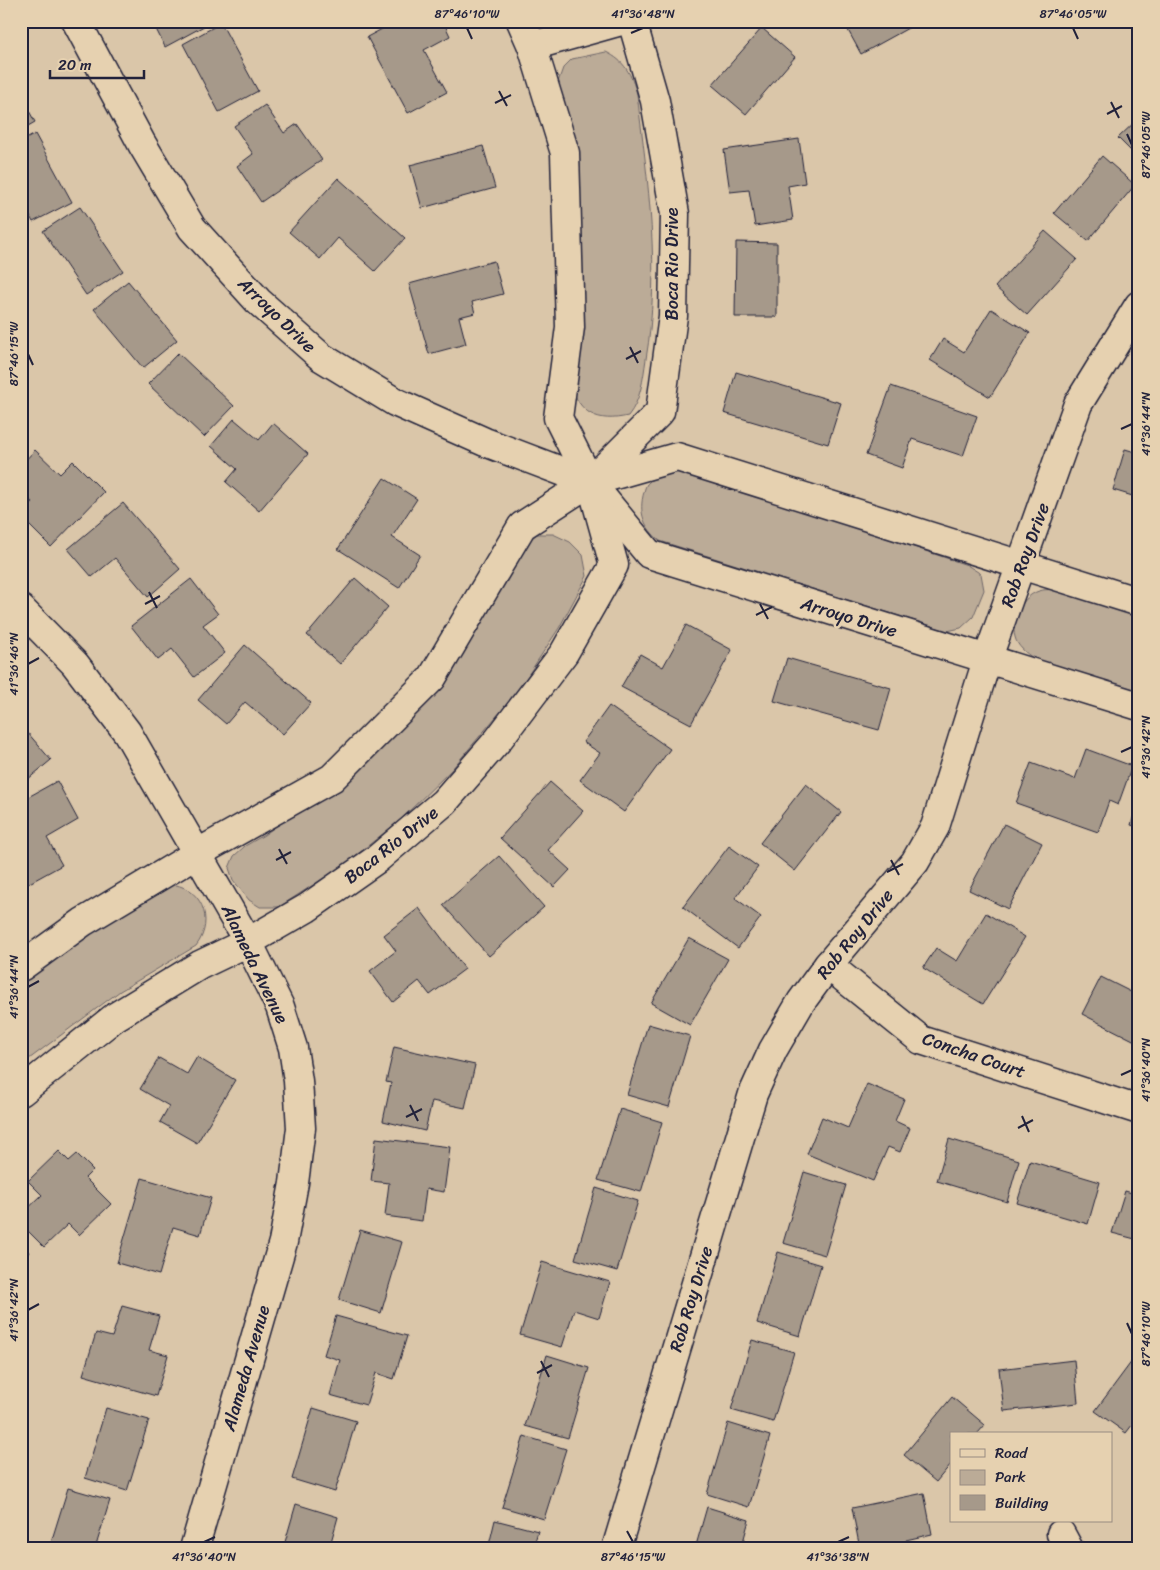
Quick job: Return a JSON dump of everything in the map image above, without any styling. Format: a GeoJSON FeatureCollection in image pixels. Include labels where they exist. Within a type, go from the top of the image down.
{"type":"FeatureCollection","features":[{"type":"Feature","properties":{"kind":"street","name":"Arroyo Drive"},"geometry":{"type":"LineString","coordinates":[[76,21],[142,144],[192,228],[258,301],[314,351],[395,402],[485,442],[590,482],[649,554],[1139,706]]}},
{"type":"Feature","properties":{"kind":"street","name":"Boca Rio Drive"},"geometry":{"type":"LineString","coordinates":[[21,1092],[115,1017],[200,965],[248,942],[307,908],[377,859],[444,802],[498,740],[564,653],[614,565],[590,482],[558,418],[570,327],[565,153],[532,46],[520,21]]}},
{"type":"Feature","properties":{"kind":"street"},"geometry":{"type":"LineString","coordinates":[[532,46],[621,21]]}},
{"type":"Feature","properties":{"kind":"street","name":"Boca Rio Drive"},"geometry":{"type":"LineString","coordinates":[[21,967],[83,922],[198,853],[332,778],[432,678],[522,526],[590,482],[660,412],[673,316],[675,214],[655,102],[632,21]]}},
{"type":"Feature","properties":{"kind":"street","name":"Rob Roy Drive"},"geometry":{"type":"LineString","coordinates":[[616,1549],[753,1094],[801,1002],[828,965],[915,862],[935,827],[987,660],[1078,404],[1139,306]]}},
{"type":"Feature","properties":{"kind":"street"},"geometry":{"type":"LineString","coordinates":[[590,482],[677,457],[1139,602]]}},
{"type":"Feature","properties":{"kind":"street","name":"Alameda Avenue"},"geometry":{"type":"LineString","coordinates":[[21,609],[75,664],[127,732],[248,942],[280,1007],[293,1048],[298,1081],[301,1128],[294,1183],[283,1242],[194,1549]]}},
{"type":"Feature","properties":{"kind":"street","name":"Concha Court"},"geometry":{"type":"LineString","coordinates":[[828,965],[921,1040],[1139,1110]]}},
{"type":"Feature","properties":{"kind":"green space"},"geometry":{"type":"Polygon","coordinates":[[[606,52],[623,64],[637,94],[649,193],[653,260],[650,326],[641,389],[636,403],[628,416],[617,418],[599,417],[591,414],[579,403],[571,384],[583,283],[581,207],[569,125],[558,82],[563,68],[572,59],[606,52]]]}},
{"type":"Feature","properties":{"kind":"green space"},"geometry":{"type":"Polygon","coordinates":[[[674,470],[694,473],[967,565],[981,574],[984,590],[973,617],[961,628],[947,631],[660,541],[646,525],[642,513],[642,500],[648,483],[658,476],[674,470]]]}},
{"type":"Feature","properties":{"kind":"green space"},"geometry":{"type":"Polygon","coordinates":[[[537,534],[553,534],[570,542],[583,555],[587,576],[559,628],[517,692],[452,769],[400,820],[344,865],[279,907],[260,907],[249,900],[233,880],[229,868],[234,856],[245,846],[264,835],[348,774],[523,545],[537,534]]]}},
{"type":"Feature","properties":{"kind":"green space"},"geometry":{"type":"Polygon","coordinates":[[[1055,589],[1139,616],[1139,691],[1033,658],[1020,646],[1016,640],[1014,623],[1023,603],[1027,598],[1041,590],[1055,589]]]}},
{"type":"Feature","properties":{"kind":"green space"},"geometry":{"type":"Polygon","coordinates":[[[168,884],[189,890],[197,897],[202,906],[205,915],[205,925],[202,936],[196,946],[120,991],[21,1065],[21,977],[168,884]]]}},
{"type":"Feature","properties":{"kind":"building"},"geometry":{"type":"Polygon","coordinates":[[[152,21],[202,21],[204,26],[165,47],[152,21]]]}},
{"type":"Feature","properties":{"kind":"building"},"geometry":{"type":"Polygon","coordinates":[[[397,21],[443,21],[450,36],[424,50],[447,92],[408,113],[367,37],[397,21]]]}},
{"type":"Feature","properties":{"kind":"building"},"geometry":{"type":"Polygon","coordinates":[[[843,21],[921,21],[861,54],[843,21]]]}},
{"type":"Feature","properties":{"kind":"building"},"geometry":{"type":"Polygon","coordinates":[[[221,23],[258,91],[219,112],[183,44],[221,23]]]}},
{"type":"Feature","properties":{"kind":"building"},"geometry":{"type":"Polygon","coordinates":[[[762,28],[795,57],[746,114],[712,85],[762,28]]]}},
{"type":"Feature","properties":{"kind":"building"},"geometry":{"type":"Polygon","coordinates":[[[21,96],[35,122],[21,130],[21,96]]]}},
{"type":"Feature","properties":{"kind":"building"},"geometry":{"type":"Polygon","coordinates":[[[265,105],[284,133],[297,124],[322,160],[261,202],[237,166],[253,154],[234,126],[265,105]]]}},
{"type":"Feature","properties":{"kind":"building"},"geometry":{"type":"Polygon","coordinates":[[[1139,118],[1139,159],[1118,138],[1139,118]]]}},
{"type":"Feature","properties":{"kind":"building"},"geometry":{"type":"Polygon","coordinates":[[[35,134],[72,202],[33,222],[21,200],[21,142],[35,134]]]}},
{"type":"Feature","properties":{"kind":"building"},"geometry":{"type":"Polygon","coordinates":[[[799,139],[805,183],[788,186],[793,220],[755,226],[749,190],[730,192],[724,150],[799,139]]]}},
{"type":"Feature","properties":{"kind":"building"},"geometry":{"type":"Polygon","coordinates":[[[483,146],[495,188],[422,208],[410,165],[483,146]]]}},
{"type":"Feature","properties":{"kind":"building"},"geometry":{"type":"Polygon","coordinates":[[[1102,156],[1135,185],[1088,241],[1054,213],[1102,156]]]}},
{"type":"Feature","properties":{"kind":"building"},"geometry":{"type":"Polygon","coordinates":[[[338,178],[405,238],[375,271],[338,238],[320,259],[289,232],[338,178]]]}},
{"type":"Feature","properties":{"kind":"building"},"geometry":{"type":"Polygon","coordinates":[[[80,207],[123,271],[86,295],[43,231],[80,207]]]}},
{"type":"Feature","properties":{"kind":"building"},"geometry":{"type":"Polygon","coordinates":[[[1045,231],[1077,259],[1027,315],[995,287],[1045,231]]]}},
{"type":"Feature","properties":{"kind":"building"},"geometry":{"type":"Polygon","coordinates":[[[736,242],[777,243],[777,317],[735,317],[736,242]]]}},
{"type":"Feature","properties":{"kind":"building"},"geometry":{"type":"Polygon","coordinates":[[[494,261],[503,294],[472,302],[475,313],[459,317],[466,344],[429,354],[409,284],[494,261]]]}},
{"type":"Feature","properties":{"kind":"building"},"geometry":{"type":"Polygon","coordinates":[[[128,281],[177,340],[143,368],[94,309],[128,281]]]}},
{"type":"Feature","properties":{"kind":"building"},"geometry":{"type":"Polygon","coordinates":[[[991,309],[1030,333],[990,397],[930,360],[943,339],[964,352],[991,309]]]}},
{"type":"Feature","properties":{"kind":"building"},"geometry":{"type":"Polygon","coordinates":[[[178,353],[234,406],[204,437],[148,384],[178,353]]]}},
{"type":"Feature","properties":{"kind":"building"},"geometry":{"type":"Polygon","coordinates":[[[736,372],[841,403],[828,444],[724,413],[736,372]]]}},
{"type":"Feature","properties":{"kind":"building"},"geometry":{"type":"Polygon","coordinates":[[[891,386],[977,416],[963,456],[912,439],[902,468],[866,455],[891,386]]]}},
{"type":"Feature","properties":{"kind":"building"},"geometry":{"type":"Polygon","coordinates":[[[234,419],[259,440],[273,423],[308,454],[259,511],[226,482],[237,469],[211,446],[234,419]]]}},
{"type":"Feature","properties":{"kind":"building"},"geometry":{"type":"Polygon","coordinates":[[[1125,449],[1139,453],[1139,498],[1113,490],[1125,449]]]}},
{"type":"Feature","properties":{"kind":"building"},"geometry":{"type":"Polygon","coordinates":[[[35,450],[60,474],[73,461],[104,492],[51,547],[21,517],[21,514],[32,502],[21,491],[21,465],[35,450]]]}},
{"type":"Feature","properties":{"kind":"building"},"geometry":{"type":"Polygon","coordinates":[[[384,478],[417,499],[392,537],[420,555],[399,588],[338,549],[384,478]]]}},
{"type":"Feature","properties":{"kind":"building"},"geometry":{"type":"Polygon","coordinates":[[[123,503],[180,569],[148,597],[115,558],[92,577],[68,549],[123,503]]]}},
{"type":"Feature","properties":{"kind":"building"},"geometry":{"type":"Polygon","coordinates":[[[355,578],[388,607],[340,664],[307,635],[355,578]]]}},
{"type":"Feature","properties":{"kind":"building"},"geometry":{"type":"Polygon","coordinates":[[[191,579],[218,614],[203,625],[225,653],[194,677],[172,649],[158,660],[131,626],[191,579]]]}},
{"type":"Feature","properties":{"kind":"building"},"geometry":{"type":"Polygon","coordinates":[[[686,625],[732,650],[691,724],[621,687],[640,654],[663,667],[686,625]]]}},
{"type":"Feature","properties":{"kind":"building"},"geometry":{"type":"Polygon","coordinates":[[[245,645],[311,703],[283,734],[245,702],[226,724],[198,700],[245,645]]]}},
{"type":"Feature","properties":{"kind":"building"},"geometry":{"type":"Polygon","coordinates":[[[787,658],[891,688],[879,730],[774,701],[787,658]]]}},
{"type":"Feature","properties":{"kind":"building"},"geometry":{"type":"Polygon","coordinates":[[[609,706],[670,749],[624,812],[580,780],[600,753],[583,742],[609,706]]]}},
{"type":"Feature","properties":{"kind":"building"},"geometry":{"type":"Polygon","coordinates":[[[21,725],[51,760],[21,785],[21,725]]]}},
{"type":"Feature","properties":{"kind":"building"},"geometry":{"type":"Polygon","coordinates":[[[1086,749],[1132,766],[1118,805],[1109,801],[1098,832],[1016,803],[1031,763],[1075,779],[1086,749]]]}},
{"type":"Feature","properties":{"kind":"building"},"geometry":{"type":"Polygon","coordinates":[[[57,781],[78,820],[47,838],[62,865],[24,886],[21,882],[21,801],[57,781]]]}},
{"type":"Feature","properties":{"kind":"building"},"geometry":{"type":"Polygon","coordinates":[[[550,782],[583,811],[548,850],[570,870],[554,887],[500,838],[550,782]]]}},
{"type":"Feature","properties":{"kind":"building"},"geometry":{"type":"Polygon","coordinates":[[[806,784],[841,812],[795,871],[760,843],[806,784]]]}},
{"type":"Feature","properties":{"kind":"building"},"geometry":{"type":"Polygon","coordinates":[[[1139,798],[1139,827],[1131,825],[1139,798]]]}},
{"type":"Feature","properties":{"kind":"building"},"geometry":{"type":"Polygon","coordinates":[[[1004,824],[1042,843],[1008,909],[969,890],[1004,824]]]}},
{"type":"Feature","properties":{"kind":"building"},"geometry":{"type":"Polygon","coordinates":[[[729,846],[758,867],[735,898],[761,917],[738,948],[683,907],[729,846]]]}},
{"type":"Feature","properties":{"kind":"building"},"geometry":{"type":"Polygon","coordinates":[[[499,856],[544,907],[489,956],[443,905],[499,856]]]}},
{"type":"Feature","properties":{"kind":"building"},"geometry":{"type":"Polygon","coordinates":[[[419,908],[465,969],[430,995],[419,981],[393,1002],[370,971],[396,951],[384,935],[419,908]]]}},
{"type":"Feature","properties":{"kind":"building"},"geometry":{"type":"Polygon","coordinates":[[[986,913],[1025,937],[983,1004],[923,968],[936,948],[957,961],[986,913]]]}},
{"type":"Feature","properties":{"kind":"building"},"geometry":{"type":"Polygon","coordinates":[[[689,938],[728,959],[690,1025],[651,1003],[689,938]]]}},
{"type":"Feature","properties":{"kind":"building"},"geometry":{"type":"Polygon","coordinates":[[[1101,977],[1139,996],[1139,1043],[1082,1014],[1101,977]]]}},
{"type":"Feature","properties":{"kind":"building"},"geometry":{"type":"Polygon","coordinates":[[[648,1024],[690,1036],[669,1107],[627,1095],[648,1024]]]}},
{"type":"Feature","properties":{"kind":"building"},"geometry":{"type":"Polygon","coordinates":[[[394,1047],[475,1065],[465,1108],[432,1101],[425,1131],[383,1121],[391,1083],[386,1082],[394,1047]]]}},
{"type":"Feature","properties":{"kind":"building"},"geometry":{"type":"Polygon","coordinates":[[[197,1057],[235,1080],[197,1143],[160,1122],[169,1106],[140,1089],[159,1058],[187,1074],[197,1057]]]}},
{"type":"Feature","properties":{"kind":"building"},"geometry":{"type":"Polygon","coordinates":[[[867,1084],[904,1099],[895,1121],[910,1128],[900,1152],[888,1147],[873,1181],[807,1154],[822,1117],[848,1128],[867,1084]]]}},
{"type":"Feature","properties":{"kind":"building"},"geometry":{"type":"Polygon","coordinates":[[[620,1109],[662,1122],[641,1192],[598,1180],[620,1109]]]}},
{"type":"Feature","properties":{"kind":"building"},"geometry":{"type":"Polygon","coordinates":[[[376,1138],[450,1147],[444,1192],[426,1189],[422,1221],[385,1216],[389,1183],[371,1181],[376,1138]]]}},
{"type":"Feature","properties":{"kind":"building"},"geometry":{"type":"Polygon","coordinates":[[[949,1139],[1019,1160],[1007,1202],[937,1181],[949,1139]]]}},
{"type":"Feature","properties":{"kind":"building"},"geometry":{"type":"Polygon","coordinates":[[[59,1151],[69,1161],[77,1154],[93,1170],[85,1178],[111,1204],[79,1235],[68,1224],[44,1247],[21,1224],[21,1215],[42,1195],[28,1181],[59,1151]]]}},
{"type":"Feature","properties":{"kind":"building"},"geometry":{"type":"Polygon","coordinates":[[[1030,1161],[1100,1182],[1088,1224],[1017,1203],[1030,1161]]]}},
{"type":"Feature","properties":{"kind":"building"},"geometry":{"type":"Polygon","coordinates":[[[804,1172],[846,1185],[825,1255],[783,1243],[804,1172]]]}},
{"type":"Feature","properties":{"kind":"building"},"geometry":{"type":"Polygon","coordinates":[[[142,1178],[211,1198],[200,1235],[173,1227],[159,1275],[117,1263],[142,1178]]]}},
{"type":"Feature","properties":{"kind":"building"},"geometry":{"type":"Polygon","coordinates":[[[596,1188],[638,1201],[617,1271],[575,1259],[596,1188]]]}},
{"type":"Feature","properties":{"kind":"building"},"geometry":{"type":"Polygon","coordinates":[[[1125,1191],[1139,1195],[1139,1240],[1112,1233],[1125,1191]]]}},
{"type":"Feature","properties":{"kind":"building"},"geometry":{"type":"Polygon","coordinates":[[[360,1230],[402,1242],[381,1313],[339,1300],[360,1230]]]}},
{"type":"Feature","properties":{"kind":"building"},"geometry":{"type":"Polygon","coordinates":[[[21,1246],[29,1252],[21,1262],[21,1246]]]}},
{"type":"Feature","properties":{"kind":"building"},"geometry":{"type":"Polygon","coordinates":[[[778,1252],[821,1265],[800,1336],[757,1323],[778,1252]]]}},
{"type":"Feature","properties":{"kind":"building"},"geometry":{"type":"Polygon","coordinates":[[[542,1262],[610,1282],[599,1318],[574,1310],[562,1347],[520,1335],[542,1262]]]}},
{"type":"Feature","properties":{"kind":"building"},"geometry":{"type":"Polygon","coordinates":[[[122,1306],[159,1316],[149,1350],[168,1355],[156,1396],[83,1375],[96,1333],[112,1337],[122,1306]]]}},
{"type":"Feature","properties":{"kind":"building"},"geometry":{"type":"Polygon","coordinates":[[[336,1316],[407,1336],[394,1379],[376,1373],[366,1405],[330,1395],[340,1360],[324,1355],[336,1316]]]}},
{"type":"Feature","properties":{"kind":"building"},"geometry":{"type":"Polygon","coordinates":[[[752,1340],[794,1352],[773,1422],[731,1410],[752,1340]]]}},
{"type":"Feature","properties":{"kind":"building"},"geometry":{"type":"Polygon","coordinates":[[[1138,1353],[1139,1416],[1126,1433],[1095,1411],[1138,1353]]]}},
{"type":"Feature","properties":{"kind":"building"},"geometry":{"type":"Polygon","coordinates":[[[547,1355],[589,1368],[568,1438],[525,1426],[547,1355]]]}},
{"type":"Feature","properties":{"kind":"building"},"geometry":{"type":"Polygon","coordinates":[[[1074,1360],[1078,1403],[1004,1411],[999,1369],[1074,1360]]]}},
{"type":"Feature","properties":{"kind":"building"},"geometry":{"type":"Polygon","coordinates":[[[952,1397],[985,1425],[979,1432],[950,1432],[950,1465],[936,1482],[904,1455],[952,1397]]]}},
{"type":"Feature","properties":{"kind":"building"},"geometry":{"type":"Polygon","coordinates":[[[106,1408],[149,1420],[127,1491],[85,1478],[106,1408]]]}},
{"type":"Feature","properties":{"kind":"building"},"geometry":{"type":"Polygon","coordinates":[[[313,1408],[356,1421],[335,1492],[292,1479],[313,1408]]]}},
{"type":"Feature","properties":{"kind":"building"},"geometry":{"type":"Polygon","coordinates":[[[728,1423],[770,1436],[749,1507],[707,1494],[728,1423]]]}},
{"type":"Feature","properties":{"kind":"building"},"geometry":{"type":"Polygon","coordinates":[[[524,1436],[566,1449],[544,1519],[502,1507],[524,1436]]]}},
{"type":"Feature","properties":{"kind":"building"},"geometry":{"type":"Polygon","coordinates":[[[68,1488],[110,1500],[95,1549],[49,1549],[68,1488]]]}},
{"type":"Feature","properties":{"kind":"building"},"geometry":{"type":"Polygon","coordinates":[[[924,1493],[932,1534],[906,1540],[908,1549],[860,1549],[852,1508],[924,1493]]]}},
{"type":"Feature","properties":{"kind":"building"},"geometry":{"type":"Polygon","coordinates":[[[296,1504],[338,1517],[329,1549],[283,1549],[296,1504]]]}},
{"type":"Feature","properties":{"kind":"building"},"geometry":{"type":"Polygon","coordinates":[[[707,1507],[749,1520],[741,1549],[695,1549],[707,1507]]]}},
{"type":"Feature","properties":{"kind":"building"},"geometry":{"type":"Polygon","coordinates":[[[495,1520],[538,1531],[533,1549],[488,1549],[495,1520]]]}}]}
